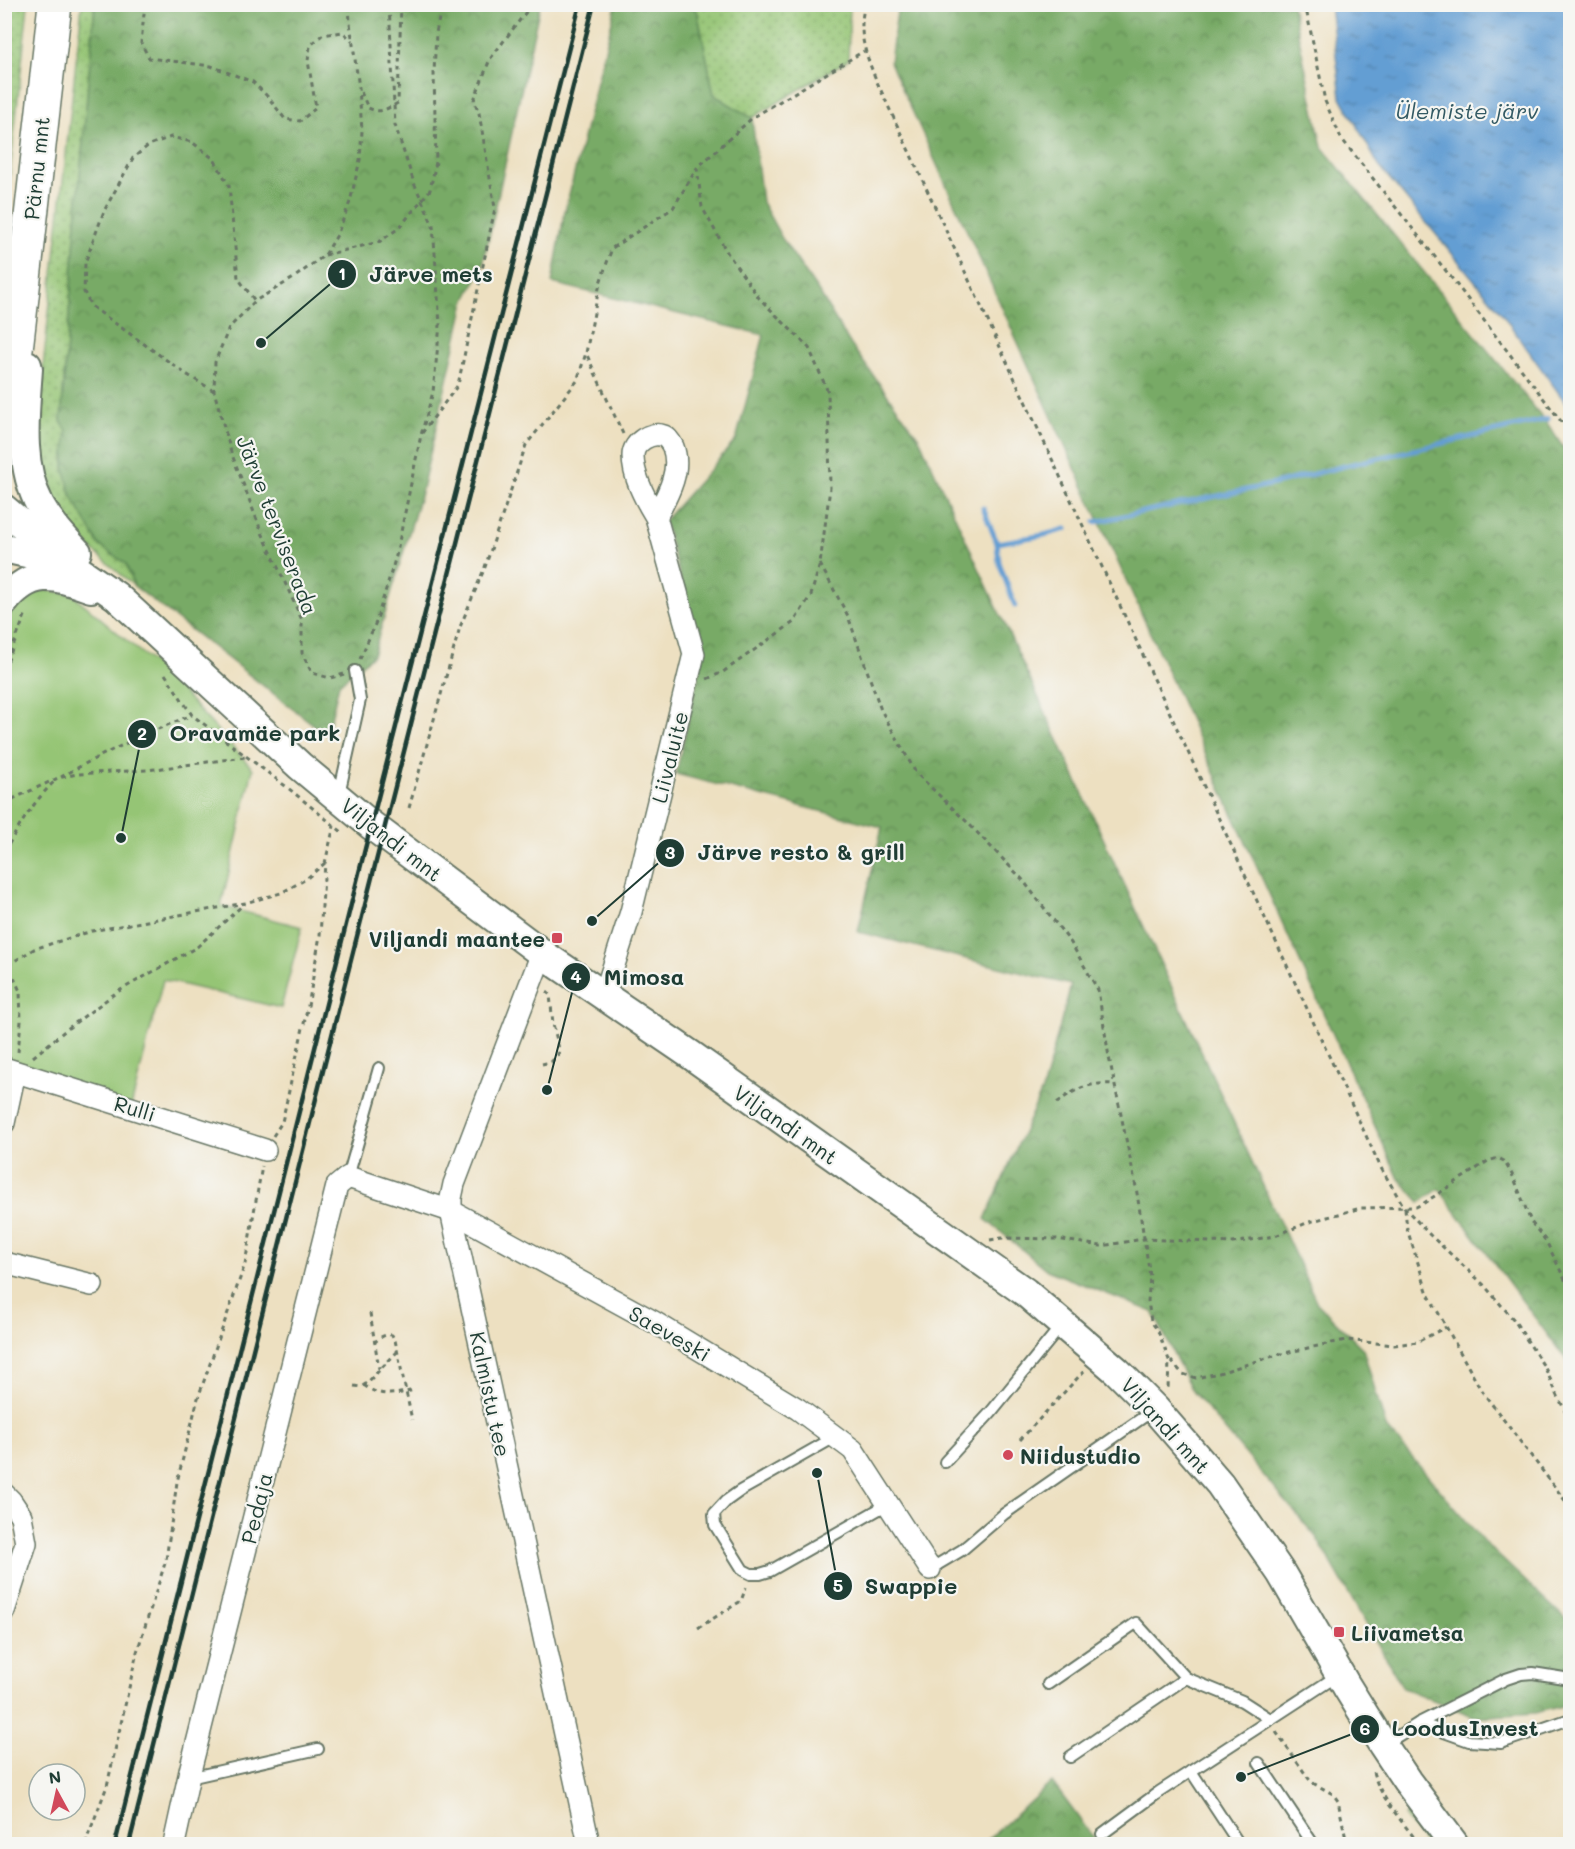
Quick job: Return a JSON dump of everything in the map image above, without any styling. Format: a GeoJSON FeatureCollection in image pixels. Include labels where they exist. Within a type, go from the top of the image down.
{"type":"FeatureCollection","features":[{"type":"Feature","properties":{"kind":"highway","name":"Pärnu mnt"},"geometry":{"type":"LineString","coordinates":[[4,439],[54,4]]}},
{"type":"Feature","properties":{"kind":"main road"},"geometry":{"type":"LineString","coordinates":[[17,341],[28,369],[24,429],[29,474],[34,490],[56,529],[116,596]]}},
{"type":"Feature","properties":{"kind":"main road","name":"Viljandi mnt"},"geometry":{"type":"LineString","coordinates":[[4,508],[68,562],[116,596],[300,766],[329,806],[371,825],[537,966],[604,996],[1025,1292],[1118,1371],[1155,1409],[1220,1484],[1281,1573],[1340,1674],[1378,1758],[1407,1781],[1454,1845]]}},
{"type":"Feature","properties":{"kind":"main road"},"geometry":{"type":"LineString","coordinates":[[4,548],[68,562]]}},
{"type":"Feature","properties":{"kind":"main road"},"geometry":{"type":"LineString","coordinates":[[16,604],[13,591],[29,579],[46,576],[64,579],[116,596]]}},
{"type":"Feature","properties":{"kind":"street"},"geometry":{"type":"LineString","coordinates":[[632,454],[643,439],[664,436],[671,442],[676,455],[675,472],[668,494],[656,517]]}},
{"type":"Feature","properties":{"kind":"street","name":"Liivaluite"},"geometry":{"type":"LineString","coordinates":[[604,996],[631,912],[694,654],[656,517],[643,495],[632,454]]}},
{"type":"Feature","properties":{"kind":"street","name":"Kalmistu tee"},"geometry":{"type":"LineString","coordinates":[[537,966],[454,1184],[451,1212],[589,1845]]}},
{"type":"Feature","properties":{"kind":"street"},"geometry":{"type":"LineString","coordinates":[[4,1122],[10,1070]]}},
{"type":"Feature","properties":{"kind":"street","name":"Rulli"},"geometry":{"type":"LineString","coordinates":[[10,1070],[265,1150]]}},
{"type":"Feature","properties":{"kind":"street","name":"Saeveski"},"geometry":{"type":"LineString","coordinates":[[348,1177],[451,1212],[654,1322],[798,1409],[853,1450],[930,1569]]}},
{"type":"Feature","properties":{"kind":"street","name":"Pedaja"},"geometry":{"type":"LineString","coordinates":[[174,1845],[337,1186],[348,1177]]}},
{"type":"Feature","properties":{"kind":"street"},"geometry":{"type":"LineString","coordinates":[[4,1263],[92,1285]]}},
{"type":"Feature","properties":{"kind":"street"},"geometry":{"type":"LineString","coordinates":[[4,1494],[21,1516],[26,1543],[4,1611]]}},
{"type":"Feature","properties":{"kind":"lane"},"geometry":{"type":"LineString","coordinates":[[329,806],[360,700],[355,671]]}},
{"type":"Feature","properties":{"kind":"lane"},"geometry":{"type":"LineString","coordinates":[[348,1177],[379,1068]]}},
{"type":"Feature","properties":{"kind":"lane"},"geometry":{"type":"LineString","coordinates":[[945,1462],[991,1412],[1063,1324]]}},
{"type":"Feature","properties":{"kind":"lane"},"geometry":{"type":"LineString","coordinates":[[930,1569],[962,1550],[1004,1514],[1155,1409]]}},
{"type":"Feature","properties":{"kind":"lane"},"geometry":{"type":"LineString","coordinates":[[835,1437],[740,1491],[714,1514],[715,1525],[743,1570],[752,1574],[770,1571],[888,1504]]}},
{"type":"Feature","properties":{"kind":"lane"},"geometry":{"type":"LineString","coordinates":[[1048,1684],[1136,1623],[1186,1678],[1242,1701],[1270,1719]]}},
{"type":"Feature","properties":{"kind":"lane"},"geometry":{"type":"LineString","coordinates":[[1378,1758],[1419,1723],[1506,1679],[1533,1673],[1570,1679]]}},
{"type":"Feature","properties":{"kind":"lane"},"geometry":{"type":"LineString","coordinates":[[1101,1834],[1191,1771],[1340,1674]]}},
{"type":"Feature","properties":{"kind":"lane"},"geometry":{"type":"LineString","coordinates":[[1070,1757],[1186,1678]]}},
{"type":"Feature","properties":{"kind":"lane"},"geometry":{"type":"LineString","coordinates":[[1419,1723],[1469,1741],[1501,1743],[1570,1719]]}},
{"type":"Feature","properties":{"kind":"lane"},"geometry":{"type":"LineString","coordinates":[[189,1778],[318,1749]]}},
{"type":"Feature","properties":{"kind":"lane"},"geometry":{"type":"LineString","coordinates":[[1259,1763],[1313,1845]]}},
{"type":"Feature","properties":{"kind":"lane"},"geometry":{"type":"LineString","coordinates":[[1191,1771],[1239,1845]]}},
{"type":"Feature","properties":{"kind":"path"},"geometry":{"type":"LineString","coordinates":[[145,4],[141,43],[149,58],[211,66],[253,82],[285,119],[300,121],[316,108],[308,61],[310,46],[322,35],[343,32],[352,41]]}},
{"type":"Feature","properties":{"kind":"path","name":"Järve terviserada"},"geometry":{"type":"LineString","coordinates":[[349,4],[362,130],[360,160],[350,202],[338,235],[325,255],[292,279],[255,301],[230,328],[215,362],[214,391],[246,495],[302,620],[302,653],[312,673],[330,678],[355,671]]}},
{"type":"Feature","properties":{"kind":"path"},"geometry":{"type":"LineString","coordinates":[[355,671],[376,622],[396,556],[421,435],[434,392],[440,325],[433,225],[414,183],[395,125],[389,4]]}},
{"type":"Feature","properties":{"kind":"path"},"geometry":{"type":"LineString","coordinates":[[359,88],[368,108],[377,112],[398,103],[401,4]]}},
{"type":"Feature","properties":{"kind":"path"},"geometry":{"type":"LineString","coordinates":[[325,255],[379,242],[399,228],[430,190],[436,162],[434,73],[436,33],[442,4]]}},
{"type":"Feature","properties":{"kind":"path"},"geometry":{"type":"LineString","coordinates":[[421,435],[458,385],[495,208],[479,113],[474,100],[490,59],[526,12],[528,4]]}},
{"type":"Feature","properties":{"kind":"path"},"geometry":{"type":"LineString","coordinates":[[865,4],[862,15],[864,51],[882,93],[1381,1168],[1404,1207],[1430,1235],[1484,1284],[1514,1320],[1545,1368],[1570,1422]]}},
{"type":"Feature","properties":{"kind":"path"},"geometry":{"type":"LineString","coordinates":[[1305,4],[1325,101],[1341,138],[1570,433]]}},
{"type":"Feature","properties":{"kind":"path"},"geometry":{"type":"LineString","coordinates":[[409,808],[460,627],[485,567],[526,445],[576,381],[586,353],[600,283],[612,248],[673,208],[697,168],[752,118],[864,51]]}},
{"type":"Feature","properties":{"kind":"path"},"geometry":{"type":"LineString","coordinates":[[214,391],[186,374],[91,306],[84,292],[85,264],[104,211],[133,159],[149,145],[171,137],[192,142],[214,159],[230,186],[238,278],[255,301]]}},
{"type":"Feature","properties":{"kind":"path"},"geometry":{"type":"LineString","coordinates":[[686,688],[723,672],[794,622],[811,595],[820,564],[831,488],[828,392],[809,348],[759,298],[728,254],[702,207],[697,168]]}},
{"type":"Feature","properties":{"kind":"path"},"geometry":{"type":"LineString","coordinates":[[586,353],[632,454]]}},
{"type":"Feature","properties":{"kind":"path"},"geometry":{"type":"LineString","coordinates":[[820,564],[848,616],[881,710],[916,772],[1022,879],[1071,943],[1098,990],[1136,1187],[1150,1276],[1148,1301],[1151,1321],[1158,1331],[1169,1360],[1168,1389],[1155,1409]]}},
{"type":"Feature","properties":{"kind":"path"},"geometry":{"type":"LineString","coordinates":[[4,670],[16,604]]}},
{"type":"Feature","properties":{"kind":"path"},"geometry":{"type":"LineString","coordinates":[[163,670],[192,715],[288,788],[329,806]]}},
{"type":"Feature","properties":{"kind":"path"},"geometry":{"type":"LineString","coordinates":[[4,803],[154,730],[192,715]]}},
{"type":"Feature","properties":{"kind":"path"},"geometry":{"type":"LineString","coordinates":[[4,852],[26,817],[58,778],[77,774],[148,770],[245,757]]}},
{"type":"Feature","properties":{"kind":"path"},"geometry":{"type":"LineString","coordinates":[[85,1845],[107,1786],[136,1652],[166,1560],[177,1482],[198,1398],[245,1264],[265,1150],[282,1122],[309,1001],[320,935],[325,863],[334,828],[329,806]]}},
{"type":"Feature","properties":{"kind":"path"},"geometry":{"type":"LineString","coordinates":[[329,806],[334,828]]}},
{"type":"Feature","properties":{"kind":"path"},"geometry":{"type":"LineString","coordinates":[[10,1070],[21,1021],[20,991],[6,964],[34,949],[92,931],[245,903],[281,893],[306,879],[325,863]]}},
{"type":"Feature","properties":{"kind":"path"},"geometry":{"type":"LineString","coordinates":[[10,1070],[117,992],[196,947],[245,903]]}},
{"type":"Feature","properties":{"kind":"path"},"geometry":{"type":"LineString","coordinates":[[537,966],[543,987],[550,995],[553,1024],[558,1043],[558,1055],[551,1062],[542,1064]]}},
{"type":"Feature","properties":{"kind":"path"},"geometry":{"type":"LineString","coordinates":[[1057,1103],[1072,1091],[1098,1083],[1115,1084]]}},
{"type":"Feature","properties":{"kind":"path"},"geometry":{"type":"LineString","coordinates":[[982,1242],[1002,1238],[1057,1239],[1101,1246],[1144,1239],[1233,1243],[1275,1236],[1309,1222],[1361,1208],[1416,1207],[1488,1161],[1498,1158],[1504,1161],[1514,1178],[1531,1222],[1546,1241],[1570,1290]]}},
{"type":"Feature","properties":{"kind":"path"},"geometry":{"type":"LineString","coordinates":[[1404,1207],[1407,1229],[1428,1294],[1481,1390],[1570,1507]]}},
{"type":"Feature","properties":{"kind":"path"},"geometry":{"type":"LineString","coordinates":[[369,1313],[379,1369]]}},
{"type":"Feature","properties":{"kind":"path"},"geometry":{"type":"LineString","coordinates":[[1169,1360],[1183,1374],[1196,1378],[1281,1354],[1346,1340],[1394,1345],[1418,1342],[1446,1326]]}},
{"type":"Feature","properties":{"kind":"path"},"geometry":{"type":"LineString","coordinates":[[374,1343],[386,1334],[392,1335],[412,1420]]}},
{"type":"Feature","properties":{"kind":"path"},"geometry":{"type":"LineString","coordinates":[[354,1386],[364,1385],[397,1352]]}},
{"type":"Feature","properties":{"kind":"path"},"geometry":{"type":"LineString","coordinates":[[1020,1440],[1087,1370]]}},
{"type":"Feature","properties":{"kind":"path"},"geometry":{"type":"LineString","coordinates":[[364,1385],[380,1394],[414,1390]]}},
{"type":"Feature","properties":{"kind":"path"},"geometry":{"type":"LineString","coordinates":[[698,1628],[741,1601],[752,1574]]}},
{"type":"Feature","properties":{"kind":"path"},"geometry":{"type":"LineString","coordinates":[[1270,1719],[1280,1739],[1311,1782],[1333,1794],[1338,1800],[1347,1845]]}},
{"type":"Feature","properties":{"kind":"path"},"geometry":{"type":"LineString","coordinates":[[1378,1758],[1376,1781],[1385,1799],[1419,1845]]}},
{"type":"Feature","properties":{"kind":"path"},"geometry":{"type":"LineString","coordinates":[[634,1837],[635,1845]]}},
{"type":"Feature","properties":{"kind":"green space"},"geometry":{"type":"Polygon","coordinates":[[[5,4],[28,5],[5,220],[4,133],[7,109],[5,4]]]}},
{"type":"Feature","properties":{"kind":"green space"},"geometry":{"type":"Polygon","coordinates":[[[82,5],[95,5],[61,421],[67,431],[64,467],[99,545],[126,564],[134,586],[79,538],[46,492],[53,488],[42,452],[38,427],[82,5]]]}},
{"type":"Feature","properties":{"kind":"green space"},"geometry":{"type":"Polygon","coordinates":[[[95,5],[540,5],[482,269],[465,302],[422,489],[373,655],[339,684],[327,735],[134,586],[126,564],[99,545],[71,495],[64,467],[67,431],[61,421],[95,5]]]}},
{"type":"Feature","properties":{"kind":"green space"},"geometry":{"type":"Polygon","coordinates":[[[616,5],[685,5],[697,10],[714,95],[752,118],[762,202],[783,240],[851,345],[919,438],[1317,1303],[1363,1349],[1386,1427],[1485,1543],[1570,1623],[1570,1704],[1535,1713],[1475,1717],[1403,1688],[1316,1537],[1192,1391],[1153,1312],[1047,1270],[985,1219],[1043,1088],[1071,985],[858,932],[882,827],[676,774],[703,656],[664,521],[736,440],[764,335],[552,283],[564,215],[616,5]]]}},
{"type":"Feature","properties":{"kind":"green space"},"geometry":{"type":"Polygon","coordinates":[[[685,5],[850,5],[848,60],[752,118],[714,95],[697,10],[685,5]]]}},
{"type":"Feature","properties":{"kind":"green space"},"geometry":{"type":"Polygon","coordinates":[[[898,5],[1292,5],[1322,147],[1547,423],[1570,458],[1570,1365],[1439,1189],[1420,1202],[1399,1179],[890,62],[898,5]]]}},
{"type":"Feature","properties":{"kind":"green space"},"geometry":{"type":"Polygon","coordinates":[[[37,589],[72,594],[165,673],[253,769],[221,906],[302,927],[281,1008],[163,980],[131,1107],[5,1068],[4,620],[9,608],[37,589]]]}},
{"type":"Feature","properties":{"kind":"green space"},"geometry":{"type":"Polygon","coordinates":[[[1052,1782],[1098,1844],[983,1844],[1052,1782]]]}},
{"type":"Feature","properties":{"kind":"green space"},"geometry":{"type":"Polygon","coordinates":[[[1408,1813],[1420,1821],[1441,1844],[1425,1844],[1404,1816],[1408,1813]]]}},
{"type":"Feature","properties":{"kind":"water","name":"Ülemiste järv"},"geometry":{"type":"Polygon","coordinates":[[[1330,5],[1570,5],[1570,409],[1500,311],[1379,166],[1341,97],[1330,5]]]}},
{"type":"Feature","properties":{"kind":"waterway"},"geometry":{"type":"LineString","coordinates":[[1095,522],[1274,484],[1548,419]]}},
{"type":"Feature","properties":{"kind":"waterway"},"geometry":{"type":"LineString","coordinates":[[983,508],[997,543],[999,562],[1015,606]]}},
{"type":"Feature","properties":{"kind":"waterway"},"geometry":{"type":"LineString","coordinates":[[997,543],[1066,529]]}},
{"type":"Feature","properties":{"kind":"railway"},"geometry":{"type":"LineString","coordinates":[[115,1844],[580,4]]}},
{"type":"Feature","properties":{"kind":"railway"},"geometry":{"type":"LineString","coordinates":[[129,1844],[594,4]]}},
{"type":"Feature","properties":{"kind":"place","name":"Järve mets"},"geometry":{"type":"Point","coordinates":[261,343]}},
{"type":"Feature","properties":{"kind":"place","name":"Oravamäe park"},"geometry":{"type":"Point","coordinates":[121,838]}},
{"type":"Feature","properties":{"kind":"place","name":"Järve resto & grill"},"geometry":{"type":"Point","coordinates":[592,921]}},
{"type":"Feature","properties":{"kind":"place","name":"Viljandi maantee"},"geometry":{"type":"Point","coordinates":[557,938]}},
{"type":"Feature","properties":{"kind":"place","name":"Mimosa"},"geometry":{"type":"Point","coordinates":[547,1090]}},
{"type":"Feature","properties":{"kind":"place","name":"Niidustudio"},"geometry":{"type":"Point","coordinates":[1008,1455]}},
{"type":"Feature","properties":{"kind":"place","name":"Swappie"},"geometry":{"type":"Point","coordinates":[817,1473]}},
{"type":"Feature","properties":{"kind":"place","name":"Liivametsa"},"geometry":{"type":"Point","coordinates":[1339,1632]}},
{"type":"Feature","properties":{"kind":"place","name":"LoodusInvest"},"geometry":{"type":"Point","coordinates":[1241,1777]}}]}
